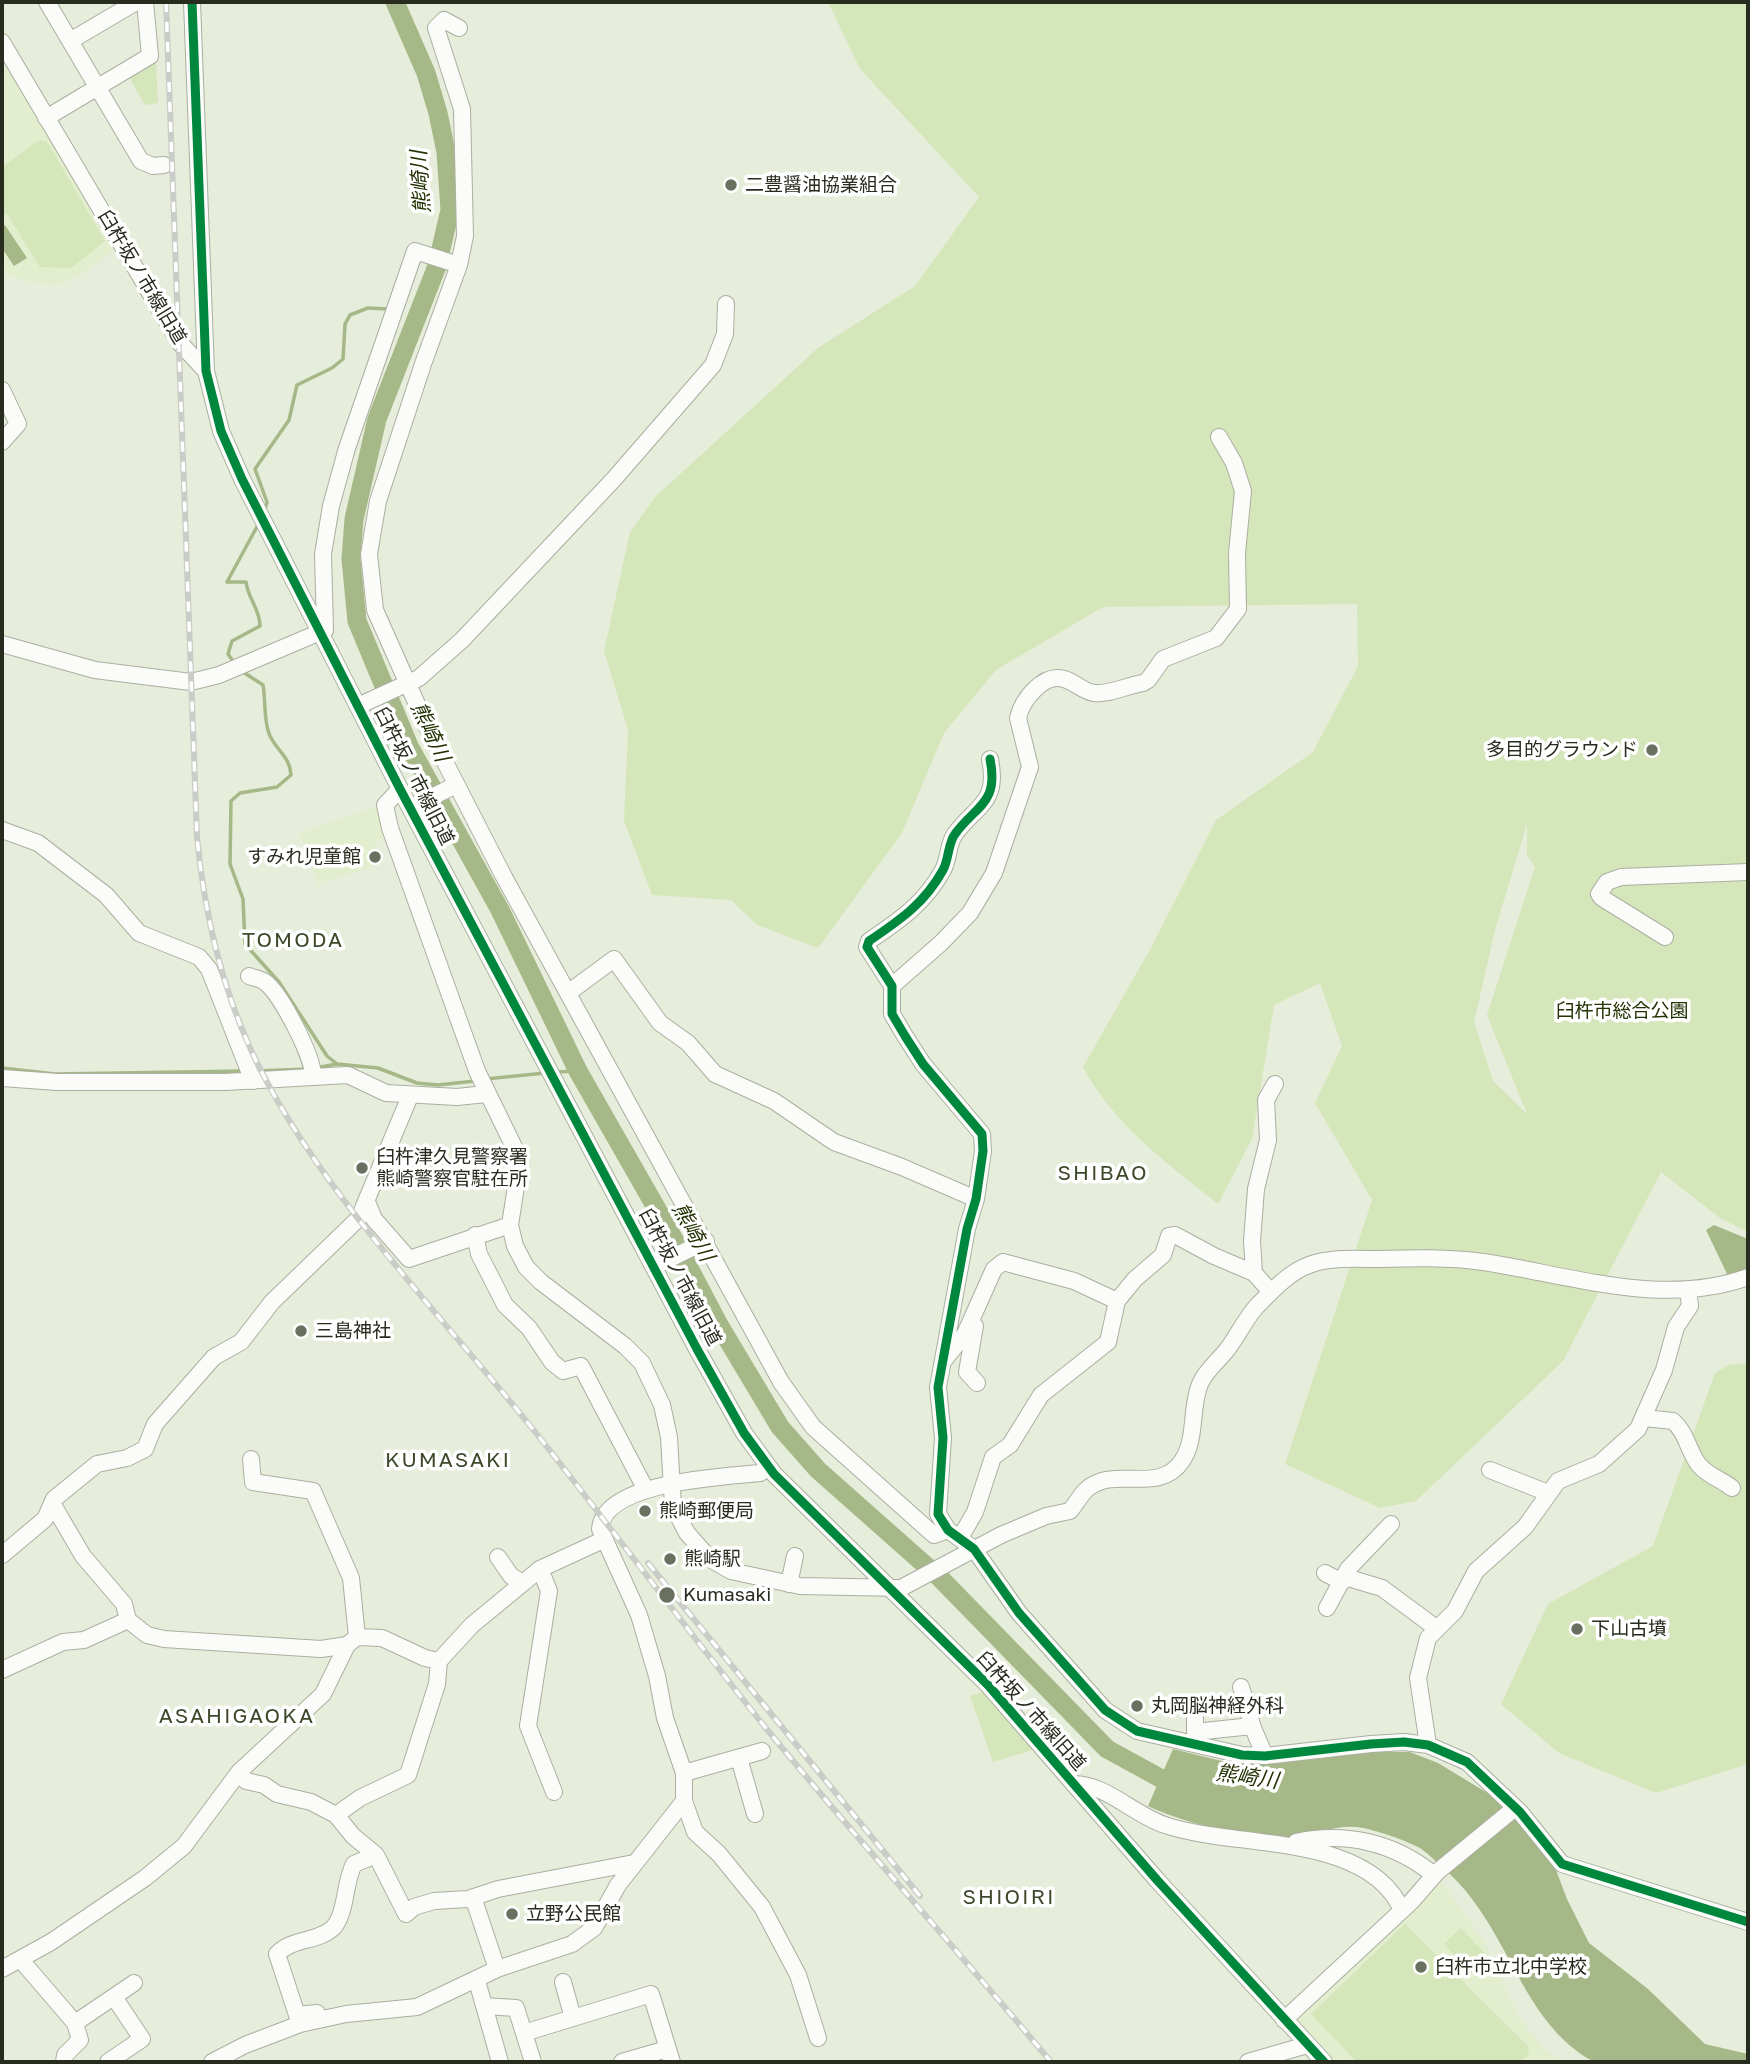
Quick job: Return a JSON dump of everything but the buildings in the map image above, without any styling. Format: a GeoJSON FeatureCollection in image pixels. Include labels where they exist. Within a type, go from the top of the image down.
{"type":"FeatureCollection","features":[{"type":"Feature","properties":{"kind":"street"},"geometry":{"type":"LineString","coordinates":[[47,2],[141,161],[153,166],[163,165]]}},
{"type":"Feature","properties":{"kind":"street"},"geometry":{"type":"LineString","coordinates":[[70,41],[135,2]]}},
{"type":"Feature","properties":{"kind":"street"},"geometry":{"type":"LineString","coordinates":[[46,118],[150,56],[145,2]]}},
{"type":"Feature","properties":{"kind":"street"},"geometry":{"type":"LineString","coordinates":[[192,2],[206,371]]}},
{"type":"Feature","properties":{"kind":"street"},"geometry":{"type":"LineString","coordinates":[[459,28],[444,20],[436,27],[462,109],[467,215],[458,265],[391,457],[370,538],[369,570],[375,610],[455,786],[781,1382],[804,1417],[835,1449],[934,1535],[954,1534],[975,1512],[992,1460],[1010,1444],[1041,1395],[1108,1342],[1117,1301],[1135,1279],[1163,1255],[1169,1237],[1173,1234],[1254,1273],[1271,1292]]}},
{"type":"Feature","properties":{"kind":"street","name":"臼杵坂ノ市線旧道"},"geometry":{"type":"LineString","coordinates":[[2,42],[179,342],[206,371],[220,431],[258,511],[321,633],[363,704],[400,789],[415,806],[558,1086],[658,1265],[744,1433],[768,1467],[895,1588],[988,1685],[1324,2062]]}},
{"type":"Feature","properties":{"kind":"street"},"geometry":{"type":"LineString","coordinates":[[2,644],[95,670],[191,682],[239,667],[321,633],[326,626],[323,554],[331,506],[346,448],[415,251],[458,265]]}},
{"type":"Feature","properties":{"kind":"street"},"geometry":{"type":"LineString","coordinates":[[363,704],[419,678],[462,640],[691,394],[713,365],[725,334],[726,304]]}},
{"type":"Feature","properties":{"kind":"street"},"geometry":{"type":"LineString","coordinates":[[2,390],[18,424],[2,442]]}},
{"type":"Feature","properties":{"kind":"street"},"geometry":{"type":"LineString","coordinates":[[891,986],[941,943],[970,913],[994,873],[1030,767],[1018,718],[1028,696],[1042,683],[1055,678],[1064,679],[1092,694],[1149,680],[1163,659],[1210,642],[1238,609],[1240,595],[1237,553],[1242,491],[1234,463],[1219,436]]}},
{"type":"Feature","properties":{"kind":"street"},"geometry":{"type":"LineString","coordinates":[[990,759],[992,772],[987,797],[982,808],[955,834],[949,859],[932,890],[918,907],[869,941],[867,947],[891,986],[892,1014],[905,1036],[923,1063],[982,1134],[983,1151],[976,1199],[967,1229],[938,1387],[943,1438],[938,1514],[1026,1622],[1105,1710],[1125,1725],[1158,1737],[1226,1753],[1265,1756],[1371,1744],[1404,1742],[1428,1745],[1467,1762],[1562,1864],[1748,1922]]}},
{"type":"Feature","properties":{"kind":"street"},"geometry":{"type":"LineString","coordinates":[[415,806],[455,786]]}},
{"type":"Feature","properties":{"kind":"street"},"geometry":{"type":"LineString","coordinates":[[400,789],[385,805],[390,828],[477,1071],[515,1149],[517,1180],[510,1225],[515,1246],[526,1268],[642,1363],[662,1405],[669,1437],[676,1516],[710,1559],[731,1571],[790,1581],[895,1588],[1046,1516],[1070,1511],[1086,1490],[1098,1483],[1117,1478],[1157,1479],[1169,1474],[1182,1461],[1189,1446],[1200,1385],[1247,1318],[1271,1292],[1297,1271],[1318,1262],[1447,1258],[1671,1292],[1711,1289],[1748,1277]]}},
{"type":"Feature","properties":{"kind":"street"},"geometry":{"type":"LineString","coordinates":[[2,830],[38,843],[107,895],[139,933],[200,957],[209,969],[251,1075]]}},
{"type":"Feature","properties":{"kind":"street"},"geometry":{"type":"LineString","coordinates":[[1665,937],[1602,898],[1599,894],[1603,886],[1621,877],[1748,872]]}},
{"type":"Feature","properties":{"kind":"street"},"geometry":{"type":"LineString","coordinates":[[568,993],[614,959],[660,1023],[688,1043],[715,1074],[774,1101],[834,1142],[902,1167],[976,1199]]}},
{"type":"Feature","properties":{"kind":"street"},"geometry":{"type":"LineString","coordinates":[[249,976],[265,981],[275,994],[313,1071]]}},
{"type":"Feature","properties":{"kind":"street"},"geometry":{"type":"LineString","coordinates":[[2,1078],[57,1082],[313,1071],[348,1075],[386,1093],[410,1096],[457,1097],[485,1091]]}},
{"type":"Feature","properties":{"kind":"street"},"geometry":{"type":"LineString","coordinates":[[1254,1273],[1252,1241],[1256,1189],[1269,1140],[1266,1100],[1275,1084]]}},
{"type":"Feature","properties":{"kind":"street"},"geometry":{"type":"LineString","coordinates":[[2,1555],[45,1519],[52,1503],[97,1464],[127,1458],[145,1449],[155,1424],[214,1357],[241,1342],[272,1302],[359,1218],[368,1202],[410,1096]]}},
{"type":"Feature","properties":{"kind":"street"},"geometry":{"type":"LineString","coordinates":[[368,1202],[374,1219],[409,1259],[510,1225]]}},
{"type":"Feature","properties":{"kind":"street"},"geometry":{"type":"LineString","coordinates":[[475,1235],[480,1254],[505,1305],[529,1328],[552,1362],[563,1371],[581,1366],[646,1490]]}},
{"type":"Feature","properties":{"kind":"street"},"geometry":{"type":"LineString","coordinates":[[658,1265],[705,1242]]}},
{"type":"Feature","properties":{"kind":"street"},"geometry":{"type":"LineString","coordinates":[[944,1359],[965,1334],[994,1269],[1009,1262],[1044,1275],[1074,1281],[1117,1301]]}},
{"type":"Feature","properties":{"kind":"street"},"geometry":{"type":"LineString","coordinates":[[1428,1745],[1418,1667],[1428,1638],[1455,1611],[1476,1571],[1525,1527],[1558,1480],[1599,1464],[1622,1446],[1644,1418],[1664,1370],[1676,1327],[1690,1306],[1688,1290]]}},
{"type":"Feature","properties":{"kind":"street"},"geometry":{"type":"LineString","coordinates":[[975,1313],[967,1372],[977,1383]]}},
{"type":"Feature","properties":{"kind":"street"},"geometry":{"type":"LineString","coordinates":[[1644,1418],[1673,1421],[1684,1434],[1693,1456],[1703,1469],[1732,1488]]}},
{"type":"Feature","properties":{"kind":"street"},"geometry":{"type":"LineString","coordinates":[[2,1969],[51,1942],[162,1866],[194,1833],[239,1772],[323,1694],[352,1641],[351,1578],[313,1491],[253,1482],[251,1459]]}},
{"type":"Feature","properties":{"kind":"street"},"geometry":{"type":"LineString","coordinates":[[768,1467],[760,1473],[671,1482],[646,1490],[606,1513],[600,1524],[603,1540],[639,1615],[657,1676],[665,1718],[684,1773],[684,1801],[695,1832],[719,1854],[762,1907],[799,1975],[818,2038]]}},
{"type":"Feature","properties":{"kind":"street"},"geometry":{"type":"LineString","coordinates":[[1490,1470],[1548,1493]]}},
{"type":"Feature","properties":{"kind":"street"},"geometry":{"type":"LineString","coordinates":[[52,1503],[83,1556],[124,1604],[128,1620],[148,1635],[164,1639],[321,1650],[352,1641],[382,1638],[425,1658],[439,1661]]}},
{"type":"Feature","properties":{"kind":"street"},"geometry":{"type":"LineString","coordinates":[[1327,1608],[1361,1554],[1391,1524]]}},
{"type":"Feature","properties":{"kind":"street"},"geometry":{"type":"LineString","coordinates":[[336,1815],[360,1798],[408,1775],[437,1684],[439,1661],[472,1625],[540,1569],[603,1540]]}},
{"type":"Feature","properties":{"kind":"street"},"geometry":{"type":"LineString","coordinates":[[790,1581],[795,1556]]}},
{"type":"Feature","properties":{"kind":"street"},"geometry":{"type":"LineString","coordinates":[[498,1557],[511,1576],[523,1583]]}},
{"type":"Feature","properties":{"kind":"street"},"geometry":{"type":"LineString","coordinates":[[540,1569],[548,1591],[528,1726],[554,1792]]}},
{"type":"Feature","properties":{"kind":"street"},"geometry":{"type":"LineString","coordinates":[[1325,1573],[1394,1595],[1436,1628]]}},
{"type":"Feature","properties":{"kind":"street"},"geometry":{"type":"LineString","coordinates":[[2,1670],[63,1642],[84,1640],[128,1620]]}},
{"type":"Feature","properties":{"kind":"street"},"geometry":{"type":"LineString","coordinates":[[1241,1687],[1252,1726],[1265,1756]]}},
{"type":"Feature","properties":{"kind":"street"},"geometry":{"type":"LineString","coordinates":[[1195,1708],[1195,1732],[1252,1726]]}},
{"type":"Feature","properties":{"kind":"street"},"geometry":{"type":"LineString","coordinates":[[684,1773],[762,1751]]}},
{"type":"Feature","properties":{"kind":"street"},"geometry":{"type":"LineString","coordinates":[[739,1758],[755,1814]]}},
{"type":"Feature","properties":{"kind":"street"},"geometry":{"type":"LineString","coordinates":[[239,1772],[246,1781],[264,1785],[277,1794],[311,1802],[336,1815],[353,1836],[376,1855],[406,1914],[414,1907],[434,1901],[473,1897],[498,1889],[634,1863]]}},
{"type":"Feature","properties":{"kind":"street"},"geometry":{"type":"LineString","coordinates":[[1074,1784],[1089,1784],[1163,1825],[1248,1842],[1320,1851],[1376,1877],[1391,1889],[1402,1910]]}},
{"type":"Feature","properties":{"kind":"street"},"geometry":{"type":"LineString","coordinates":[[212,2062],[245,2045],[300,2024],[346,2014],[417,2007],[477,1981],[497,1969],[572,1944],[589,1933],[634,1863],[684,1801]]}},
{"type":"Feature","properties":{"kind":"street"},"geometry":{"type":"LineString","coordinates":[[1284,2020],[1402,1910],[1435,1874],[1512,1809]]}},
{"type":"Feature","properties":{"kind":"street"},"geometry":{"type":"LineString","coordinates":[[1287,1845],[1322,1838],[1378,1843],[1404,1853],[1435,1874]]}},
{"type":"Feature","properties":{"kind":"street"},"geometry":{"type":"LineString","coordinates":[[346,2014],[335,2011],[297,2015],[277,1954],[286,1945],[332,1928],[338,1919],[354,1864],[376,1855]]}},
{"type":"Feature","properties":{"kind":"street"},"geometry":{"type":"LineString","coordinates":[[473,1897],[497,1969]]}},
{"type":"Feature","properties":{"kind":"street"},"geometry":{"type":"LineString","coordinates":[[20,1959],[75,2023],[80,2040],[65,2055],[64,2062]]}},
{"type":"Feature","properties":{"kind":"street"},"geometry":{"type":"LineString","coordinates":[[477,1981],[500,2062]]}},
{"type":"Feature","properties":{"kind":"street"},"geometry":{"type":"LineString","coordinates":[[563,1982],[573,2018]]}},
{"type":"Feature","properties":{"kind":"street"},"geometry":{"type":"LineString","coordinates":[[75,2023],[134,1983]]}},
{"type":"Feature","properties":{"kind":"street"},"geometry":{"type":"LineString","coordinates":[[524,2033],[652,1994],[670,2055],[622,2062]]}},
{"type":"Feature","properties":{"kind":"street"},"geometry":{"type":"LineString","coordinates":[[107,2062],[142,2039],[114,1997]]}},
{"type":"Feature","properties":{"kind":"street"},"geometry":{"type":"LineString","coordinates":[[484,2006],[516,2008],[533,2062]]}},
{"type":"Feature","properties":{"kind":"street"},"geometry":{"type":"LineString","coordinates":[[1253,2062],[1307,2045]]}},
{"type":"Feature","properties":{"kind":"shaded area"},"geometry":{"type":"Polygon","coordinates":[[[2,60],[115,249],[79,276],[57,285],[27,282],[2,271],[2,60]]]}},
{"type":"Feature","properties":{"kind":"shaded area"},"geometry":{"type":"Polygon","coordinates":[[[378,806],[387,837],[374,843],[383,863],[318,884],[299,833],[378,806]]]}},
{"type":"Feature","properties":{"kind":"shaded area","name":"臼杵市立北中学校"},"geometry":{"type":"Polygon","coordinates":[[[1440,1880],[1484,1941],[1520,2019],[1545,2050],[1563,2062],[1333,2062],[1292,2020],[1440,1880]]]}},
{"type":"Feature","properties":{"kind":"green space","name":"臼杵市総合公園"},"geometry":{"type":"Polygon","coordinates":[[[828,2],[1748,2],[1748,1232],[1720,1218],[1661,1172],[1563,1361],[1416,1501],[1380,1508],[1285,1464],[1372,1200],[1315,1103],[1342,1046],[1320,983],[1274,1005],[1252,1139],[1218,1204],[1161,1158],[1126,1125],[1109,1107],[1083,1067],[1152,946],[1216,820],[1313,752],[1358,666],[1357,604],[1103,607],[996,670],[944,733],[902,833],[818,948],[757,925],[731,900],[652,895],[624,821],[628,730],[604,651],[630,532],[655,497],[818,348],[915,286],[979,197],[860,69],[828,2]],[[1527,824],[1495,930],[1474,1022],[1493,1081],[1527,1114],[1487,1015],[1535,867],[1527,855],[1527,824]]]}},
{"type":"Feature","properties":{"kind":"green space"},"geometry":{"type":"Polygon","coordinates":[[[151,61],[156,62],[158,103],[145,105],[128,75],[151,61]]]}},
{"type":"Feature","properties":{"kind":"green space"},"geometry":{"type":"Polygon","coordinates":[[[40,140],[47,142],[105,241],[71,268],[40,267],[7,214],[2,215],[2,167],[40,140]]]}},
{"type":"Feature","properties":{"kind":"green space"},"geometry":{"type":"Polygon","coordinates":[[[1748,1363],[1748,1764],[1656,1793],[1559,1753],[1501,1704],[1548,1604],[1653,1546],[1715,1373],[1729,1365],[1748,1363]]]}},
{"type":"Feature","properties":{"kind":"green space"},"geometry":{"type":"Polygon","coordinates":[[[982,1692],[1036,1749],[993,1762],[970,1696],[982,1692]]]}},
{"type":"Feature","properties":{"kind":"green space","name":"臼杵市立北中学校"},"geometry":{"type":"Polygon","coordinates":[[[1405,1924],[1529,2047],[1528,2055],[1520,2062],[1357,2062],[1311,2014],[1405,1924]]]}},
{"type":"Feature","properties":{"kind":"green space"},"geometry":{"type":"Polygon","coordinates":[[[1461,1928],[1489,1958],[1471,1974],[1444,1944],[1461,1928]]]}},
{"type":"Feature","properties":{"kind":"water"},"geometry":{"type":"Polygon","coordinates":[[[5,225],[27,258],[14,266],[2,248],[2,227],[5,225]]]}},
{"type":"Feature","properties":{"kind":"water"},"geometry":{"type":"Polygon","coordinates":[[[1714,1225],[1748,1239],[1748,1269],[1729,1278],[1706,1230],[1714,1225]]]}},
{"type":"Feature","properties":{"kind":"water"},"geometry":{"type":"Polygon","coordinates":[[[1173,1749],[1222,1761],[1251,1762],[1319,1759],[1359,1752],[1410,1752],[1438,1763],[1499,1800],[1527,1826],[1553,1862],[1567,1899],[1589,1943],[1648,1989],[1705,2044],[1748,2054],[1748,2062],[1594,2062],[1568,2044],[1548,2022],[1530,1997],[1484,1916],[1465,1890],[1424,1851],[1396,1838],[1356,1827],[1272,1839],[1227,1832],[1159,1811],[1148,1806],[1173,1749]]]}},
{"type":"Feature","properties":{"kind":"waterway","name":"熊崎川"},"geometry":{"type":"LineString","coordinates":[[395,2],[426,73],[438,113],[446,152],[450,210],[437,266],[377,419],[354,519],[351,559],[357,621],[409,746],[500,910],[578,1071],[670,1232],[719,1325],[780,1427],[818,1470],[941,1579],[1107,1749],[1160,1778],[1184,1787]]}},
{"type":"Feature","properties":{"kind":"waterway"},"geometry":{"type":"LineString","coordinates":[[265,509],[267,502],[255,469],[289,420],[297,385],[332,368],[343,359],[345,324],[350,315],[368,308],[388,309]]}},
{"type":"Feature","properties":{"kind":"waterway"},"geometry":{"type":"LineString","coordinates":[[235,664],[228,654],[232,641],[260,626],[246,582],[227,582],[259,523]]}},
{"type":"Feature","properties":{"kind":"waterway"},"geometry":{"type":"LineString","coordinates":[[243,672],[263,685],[268,730],[288,764],[291,775],[277,787],[240,793],[231,801],[230,864],[243,899],[245,944],[279,982],[327,1056],[337,1064]]}},
{"type":"Feature","properties":{"kind":"waterway"},"geometry":{"type":"LineString","coordinates":[[315,1068],[337,1064],[378,1068],[417,1083],[438,1085],[475,1081]]}},
{"type":"Feature","properties":{"kind":"waterway"},"geometry":{"type":"LineString","coordinates":[[2,1068],[55,1074],[245,1071]]}},
{"type":"Feature","properties":{"kind":"waterway"},"geometry":{"type":"LineString","coordinates":[[256,1071],[308,1069]]}},
{"type":"Feature","properties":{"kind":"waterway"},"geometry":{"type":"LineString","coordinates":[[556,1072],[578,1071]]}},
{"type":"Feature","properties":{"kind":"waterway"},"geometry":{"type":"LineString","coordinates":[[486,1079],[545,1073]]}},
{"type":"Feature","properties":{"kind":"railway"},"geometry":{"type":"LineString","coordinates":[[166,2],[197,837],[204,892],[215,945],[230,998],[251,1050],[277,1101],[344,1200],[536,1433],[765,1727],[1051,2062]]}},
{"type":"Feature","properties":{"kind":"railway"},"geometry":{"type":"LineString","coordinates":[[648,1563],[920,1896]]}},
{"type":"Feature","properties":{"kind":"cycle path"},"geometry":{"type":"LineString","coordinates":[[192,2],[206,371],[221,431],[242,479],[400,789],[697,1349],[744,1433],[774,1474],[988,1685],[1157,1880],[1324,2062]]}},
{"type":"Feature","properties":{"kind":"cycle path"},"geometry":{"type":"LineString","coordinates":[[990,759],[992,774],[988,795],[953,838],[945,866],[936,882],[911,910],[869,941],[867,947],[892,986],[892,1014],[905,1036],[923,1064],[982,1134],[983,1151],[976,1199],[967,1229],[938,1387],[943,1438],[938,1514],[948,1530],[974,1549],[1019,1613],[1105,1710],[1137,1731],[1242,1755],[1265,1756],[1404,1742],[1428,1745],[1467,1762],[1520,1812],[1562,1864],[1748,1922]]}},
{"type":"Feature","properties":{"kind":"place","name":"二豊醤油協業組合"},"geometry":{"type":"Point","coordinates":[731,185]}},
{"type":"Feature","properties":{"kind":"place","name":"多目的グラウンド"},"geometry":{"type":"Point","coordinates":[1652,750]}},
{"type":"Feature","properties":{"kind":"place","name":"すみれ児童館"},"geometry":{"type":"Point","coordinates":[375,857]}},
{"type":"Feature","properties":{"kind":"place","name":"臼杵津久見警察署 熊崎警察官駐在所"},"geometry":{"type":"Point","coordinates":[362,1168]}},
{"type":"Feature","properties":{"kind":"place","name":"三島神社"},"geometry":{"type":"Point","coordinates":[301,1331]}},
{"type":"Feature","properties":{"kind":"place","name":"熊崎郵便局"},"geometry":{"type":"Point","coordinates":[645,1511]}},
{"type":"Feature","properties":{"kind":"place","name":"熊崎駅"},"geometry":{"type":"Point","coordinates":[670,1559]}},
{"type":"Feature","properties":{"kind":"place","name":"Kumasaki"},"geometry":{"type":"Point","coordinates":[667,1595]}},
{"type":"Feature","properties":{"kind":"place","name":"下山古墳"},"geometry":{"type":"Point","coordinates":[1577,1629]}},
{"type":"Feature","properties":{"kind":"place","name":"丸岡脳神経外科"},"geometry":{"type":"Point","coordinates":[1137,1706]}},
{"type":"Feature","properties":{"kind":"place","name":"立野公民館"},"geometry":{"type":"Point","coordinates":[512,1914]}},
{"type":"Feature","properties":{"kind":"place","name":"臼杵市立北中学校"},"geometry":{"type":"Point","coordinates":[1421,1967]}},
{"type":"Feature","properties":{"kind":"district","name":"TOMODA"},"geometry":{"type":"Point","coordinates":[293,940]}},
{"type":"Feature","properties":{"kind":"district","name":"SHIBAO"},"geometry":{"type":"Point","coordinates":[1103,1173]}},
{"type":"Feature","properties":{"kind":"district","name":"KUMASAKI"},"geometry":{"type":"Point","coordinates":[448,1460]}},
{"type":"Feature","properties":{"kind":"district","name":"ASAHIGAOKA"},"geometry":{"type":"Point","coordinates":[237,1716]}},
{"type":"Feature","properties":{"kind":"district","name":"SHIOIRI"},"geometry":{"type":"Point","coordinates":[1009,1897]}}]}
